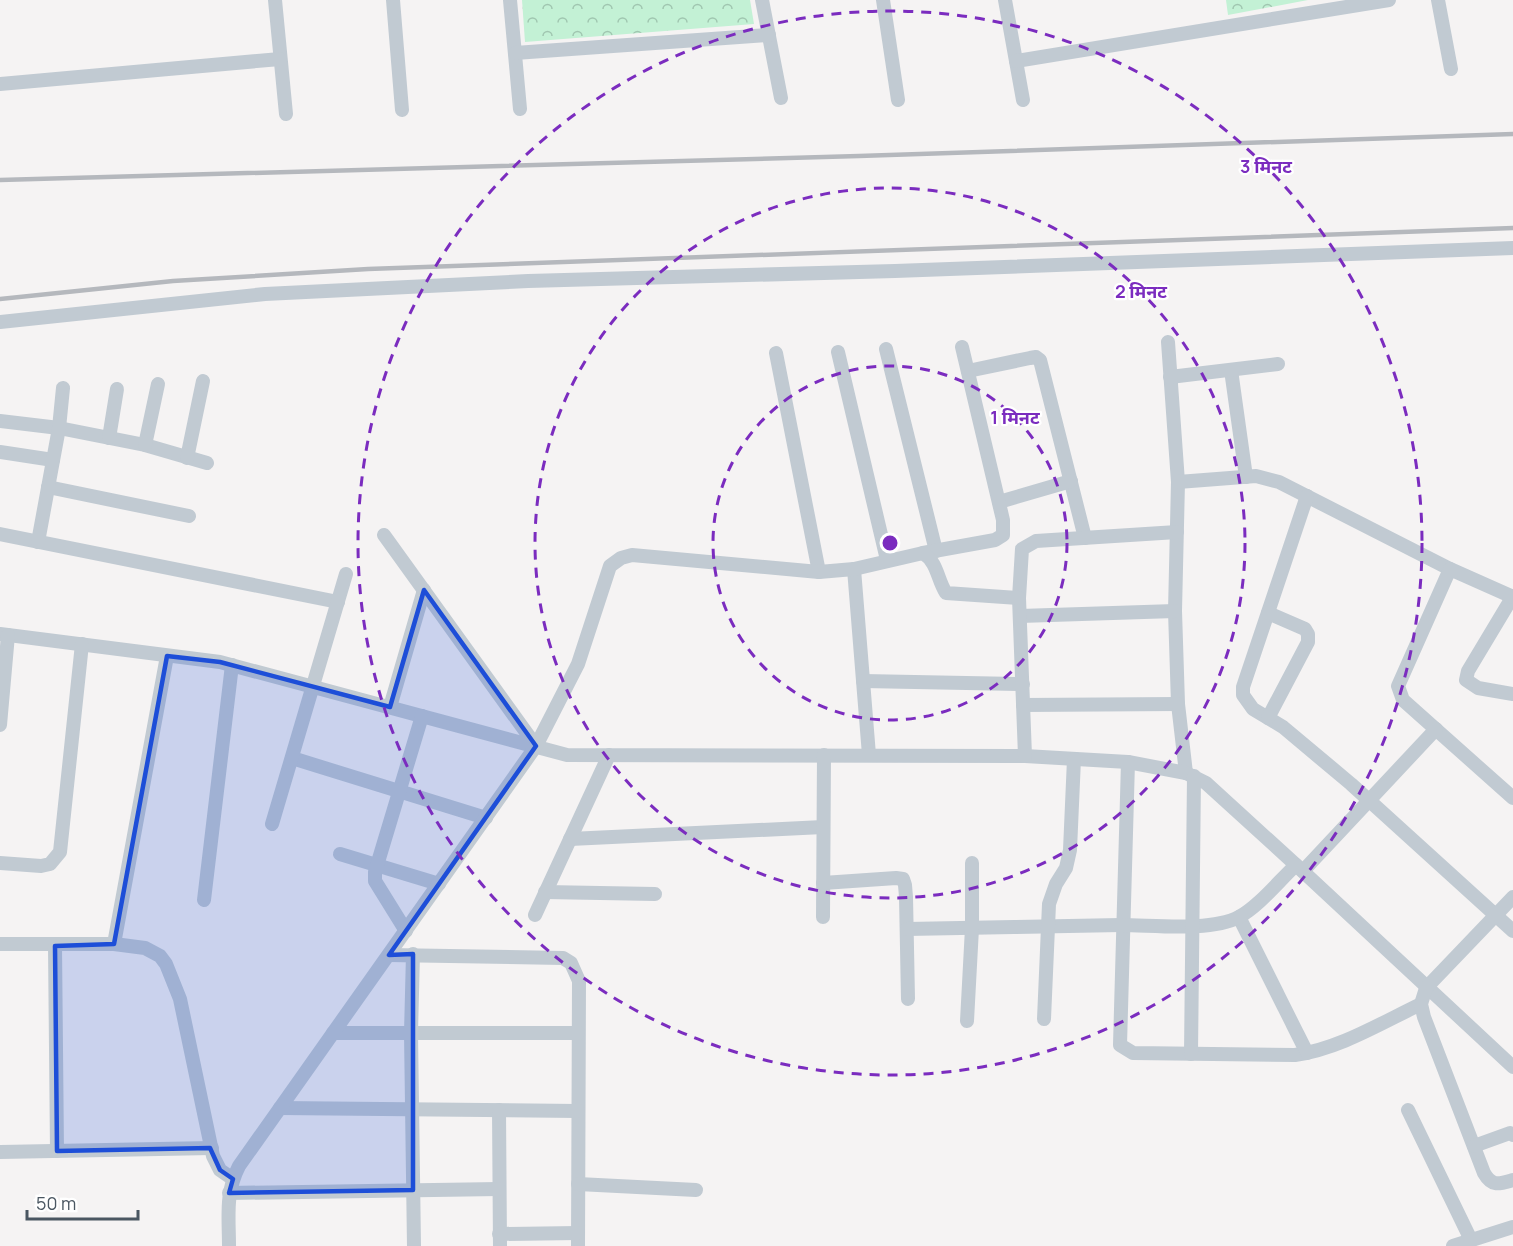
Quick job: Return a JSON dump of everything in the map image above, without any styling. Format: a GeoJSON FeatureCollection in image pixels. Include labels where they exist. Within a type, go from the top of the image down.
{"type":"FeatureCollection","features":[{"type":"Feature","properties":{"kind":"street"},"geometry":{"type":"LineString","coordinates":[[275,0],[285,114]]}},
{"type":"Feature","properties":{"kind":"street"},"geometry":{"type":"LineString","coordinates":[[393,0],[402,110]]}},
{"type":"Feature","properties":{"kind":"street"},"geometry":{"type":"LineString","coordinates":[[510,0],[520,109]]}},
{"type":"Feature","properties":{"kind":"street"},"geometry":{"type":"LineString","coordinates":[[762,0],[781,98]]}},
{"type":"Feature","properties":{"kind":"street"},"geometry":{"type":"LineString","coordinates":[[883,0],[898,100]]}},
{"type":"Feature","properties":{"kind":"street"},"geometry":{"type":"LineString","coordinates":[[1005,0],[1023,100]]}},
{"type":"Feature","properties":{"kind":"street"},"geometry":{"type":"LineString","coordinates":[[1016,61],[1335,4],[1389,0]]}},
{"type":"Feature","properties":{"kind":"street"},"geometry":{"type":"LineString","coordinates":[[1438,0],[1451,69]]}},
{"type":"Feature","properties":{"kind":"street"},"geometry":{"type":"LineString","coordinates":[[515,53],[769,35]]}},
{"type":"Feature","properties":{"kind":"street"},"geometry":{"type":"LineString","coordinates":[[0,84],[280,59]]}},
{"type":"Feature","properties":{"kind":"street"},"geometry":{"type":"LineString","coordinates":[[0,322],[277,293],[528,281],[896,271],[1513,248]]}},
{"type":"Feature","properties":{"kind":"street"},"geometry":{"type":"LineString","coordinates":[[1168,342],[1178,482],[1175,611],[1178,704],[1190,774],[1193,926],[1191,1054]]}},
{"type":"Feature","properties":{"kind":"street"},"geometry":{"type":"LineString","coordinates":[[229,1246],[229,1193],[233,1179],[280,1108],[536,746],[578,664],[610,566],[621,558],[632,555],[819,572],[854,569],[887,560],[995,540],[1003,535],[1003,520],[962,347]]}},
{"type":"Feature","properties":{"kind":"street"},"geometry":{"type":"LineString","coordinates":[[886,349],[931,558],[940,584],[946,593],[1019,598]]}},
{"type":"Feature","properties":{"kind":"street"},"geometry":{"type":"LineString","coordinates":[[838,352],[887,560]]}},
{"type":"Feature","properties":{"kind":"street"},"geometry":{"type":"LineString","coordinates":[[776,353],[819,572]]}},
{"type":"Feature","properties":{"kind":"street"},"geometry":{"type":"LineString","coordinates":[[968,371],[1036,357],[1040,360],[1085,538]]}},
{"type":"Feature","properties":{"kind":"street"},"geometry":{"type":"LineString","coordinates":[[1170,377],[1278,364]]}},
{"type":"Feature","properties":{"kind":"street"},"geometry":{"type":"LineString","coordinates":[[1231,370],[1246,477]]}},
{"type":"Feature","properties":{"kind":"street"},"geometry":{"type":"LineString","coordinates":[[187,458],[203,381]]}},
{"type":"Feature","properties":{"kind":"street"},"geometry":{"type":"LineString","coordinates":[[145,445],[158,384]]}},
{"type":"Feature","properties":{"kind":"street"},"geometry":{"type":"LineString","coordinates":[[38,542],[59,428],[63,388]]}},
{"type":"Feature","properties":{"kind":"street"},"geometry":{"type":"LineString","coordinates":[[110,438],[117,389]]}},
{"type":"Feature","properties":{"kind":"street"},"geometry":{"type":"LineString","coordinates":[[0,421],[59,428],[145,445],[207,463]]}},
{"type":"Feature","properties":{"kind":"street"},"geometry":{"type":"LineString","coordinates":[[0,452],[53,460]]}},
{"type":"Feature","properties":{"kind":"street"},"geometry":{"type":"LineString","coordinates":[[1178,482],[1256,476],[1279,482],[1450,570],[1513,596],[1467,671],[1466,680],[1478,688],[1513,694]]}},
{"type":"Feature","properties":{"kind":"street"},"geometry":{"type":"LineString","coordinates":[[999,502],[1071,481]]}},
{"type":"Feature","properties":{"kind":"street"},"geometry":{"type":"LineString","coordinates":[[48,487],[189,516]]}},
{"type":"Feature","properties":{"kind":"street"},"geometry":{"type":"LineString","coordinates":[[1307,496],[1243,687],[1243,695],[1253,709],[1283,727],[1370,801],[1513,931]]}},
{"type":"Feature","properties":{"kind":"street"},"geometry":{"type":"LineString","coordinates":[[1025,756],[1019,598],[1022,549],[1036,541],[1177,532]]}},
{"type":"Feature","properties":{"kind":"street"},"geometry":{"type":"LineString","coordinates":[[0,534],[338,602]]}},
{"type":"Feature","properties":{"kind":"street"},"geometry":{"type":"LineString","coordinates":[[384,535],[536,746]]}},
{"type":"Feature","properties":{"kind":"street"},"geometry":{"type":"LineString","coordinates":[[854,569],[869,755]]}},
{"type":"Feature","properties":{"kind":"street"},"geometry":{"type":"LineString","coordinates":[[1450,570],[1398,686],[1402,700],[1513,798]]}},
{"type":"Feature","properties":{"kind":"street"},"geometry":{"type":"LineString","coordinates":[[272,824],[346,574]]}},
{"type":"Feature","properties":{"kind":"street"},"geometry":{"type":"LineString","coordinates":[[390,707],[424,590]]}},
{"type":"Feature","properties":{"kind":"street"},"geometry":{"type":"LineString","coordinates":[[1020,616],[1175,611]]}},
{"type":"Feature","properties":{"kind":"street"},"geometry":{"type":"LineString","coordinates":[[1268,613],[1305,629],[1308,634],[1308,642],[1268,717]]}},
{"type":"Feature","properties":{"kind":"street"},"geometry":{"type":"LineString","coordinates":[[0,725],[4,634],[232,665],[567,755],[1025,756],[1128,762],[1190,774],[1206,783],[1300,868],[1513,1067]]}},
{"type":"Feature","properties":{"kind":"street"},"geometry":{"type":"LineString","coordinates":[[0,863],[41,866],[50,864],[60,852],[82,644]]}},
{"type":"Feature","properties":{"kind":"street"},"geometry":{"type":"LineString","coordinates":[[114,944],[167,656]]}},
{"type":"Feature","properties":{"kind":"street"},"geometry":{"type":"LineString","coordinates":[[204,900],[232,665]]}},
{"type":"Feature","properties":{"kind":"street"},"geometry":{"type":"LineString","coordinates":[[863,681],[1023,684]]}},
{"type":"Feature","properties":{"kind":"street"},"geometry":{"type":"LineString","coordinates":[[1023,705],[1178,704]]}},
{"type":"Feature","properties":{"kind":"street"},"geometry":{"type":"LineString","coordinates":[[406,931],[375,881],[377,865],[422,716]]}},
{"type":"Feature","properties":{"kind":"street"},"geometry":{"type":"LineString","coordinates":[[907,929],[1193,926],[1226,922],[1239,916],[1300,868],[1370,801],[1436,729]]}},
{"type":"Feature","properties":{"kind":"street"},"geometry":{"type":"LineString","coordinates":[[535,915],[609,755]]}},
{"type":"Feature","properties":{"kind":"street"},"geometry":{"type":"LineString","coordinates":[[823,916],[824,755]]}},
{"type":"Feature","properties":{"kind":"street"},"geometry":{"type":"LineString","coordinates":[[292,758],[486,818]]}},
{"type":"Feature","properties":{"kind":"street"},"geometry":{"type":"LineString","coordinates":[[1044,1019],[1046,928],[1052,893],[1066,868],[1070,850],[1074,759]]}},
{"type":"Feature","properties":{"kind":"street"},"geometry":{"type":"LineString","coordinates":[[1128,762],[1120,1045],[1133,1053],[1295,1055],[1334,1045],[1421,1005]]}},
{"type":"Feature","properties":{"kind":"street"},"geometry":{"type":"LineString","coordinates":[[570,839],[823,827]]}},
{"type":"Feature","properties":{"kind":"street"},"geometry":{"type":"LineString","coordinates":[[340,854],[439,884]]}},
{"type":"Feature","properties":{"kind":"street"},"geometry":{"type":"LineString","coordinates":[[967,1021],[972,928],[972,863]]}},
{"type":"Feature","properties":{"kind":"street"},"geometry":{"type":"LineString","coordinates":[[823,883],[903,879],[907,929],[908,999]]}},
{"type":"Feature","properties":{"kind":"street"},"geometry":{"type":"LineString","coordinates":[[545,892],[655,894]]}},
{"type":"Feature","properties":{"kind":"street"},"geometry":{"type":"LineString","coordinates":[[1513,897],[1426,988],[1421,1005],[1431,1037],[1489,1181],[1495,1184],[1513,1180]]}},
{"type":"Feature","properties":{"kind":"street"},"geometry":{"type":"LineString","coordinates":[[1239,916],[1307,1053]]}},
{"type":"Feature","properties":{"kind":"street"},"geometry":{"type":"LineString","coordinates":[[0,944],[55,946],[114,944],[153,951],[166,964],[180,999],[212,1148],[220,1170],[233,1179]]}},
{"type":"Feature","properties":{"kind":"street"},"geometry":{"type":"LineString","coordinates":[[55,946],[57,1151]]}},
{"type":"Feature","properties":{"kind":"street"},"geometry":{"type":"LineString","coordinates":[[413,954],[411,1033],[414,1246]]}},
{"type":"Feature","properties":{"kind":"street"},"geometry":{"type":"LineString","coordinates":[[388,955],[563,958],[571,963],[579,981],[578,1239],[499,1240],[500,1110]]}},
{"type":"Feature","properties":{"kind":"street"},"geometry":{"type":"LineString","coordinates":[[333,1033],[578,1033]]}},
{"type":"Feature","properties":{"kind":"street"},"geometry":{"type":"LineString","coordinates":[[280,1108],[578,1111]]}},
{"type":"Feature","properties":{"kind":"street"},"geometry":{"type":"LineString","coordinates":[[1408,1110],[1471,1240]]}},
{"type":"Feature","properties":{"kind":"street"},"geometry":{"type":"LineString","coordinates":[[1474,1146],[1510,1133],[1513,1135]]}},
{"type":"Feature","properties":{"kind":"street"},"geometry":{"type":"LineString","coordinates":[[0,1152],[212,1148]]}},
{"type":"Feature","properties":{"kind":"street"},"geometry":{"type":"LineString","coordinates":[[578,1184],[696,1190]]}},
{"type":"Feature","properties":{"kind":"street"},"geometry":{"type":"LineString","coordinates":[[229,1193],[500,1189]]}},
{"type":"Feature","properties":{"kind":"street"},"geometry":{"type":"LineString","coordinates":[[1453,1246],[1513,1227]]}},
{"type":"Feature","properties":{"kind":"highlighted area"},"geometry":{"type":"Polygon","coordinates":[[[424,590],[536,746],[389,955],[413,954],[413,1190],[229,1193],[233,1179],[220,1170],[210,1148],[57,1151],[55,946],[114,944],[167,656],[220,662],[390,707],[424,590]]]}},
{"type":"Feature","properties":{"kind":"green space"},"geometry":{"type":"Polygon","coordinates":[[[522,0],[750,0],[754,24],[525,42],[522,0]]]}},
{"type":"Feature","properties":{"kind":"green space"},"geometry":{"type":"Polygon","coordinates":[[[1226,0],[1308,0],[1228,15],[1226,0]]]}},
{"type":"Feature","properties":{"kind":"railway"},"geometry":{"type":"LineString","coordinates":[[0,180],[859,156],[1513,134]]}},
{"type":"Feature","properties":{"kind":"railway"},"geometry":{"type":"LineString","coordinates":[[0,299],[173,281],[368,269],[1513,228]]}}]}
